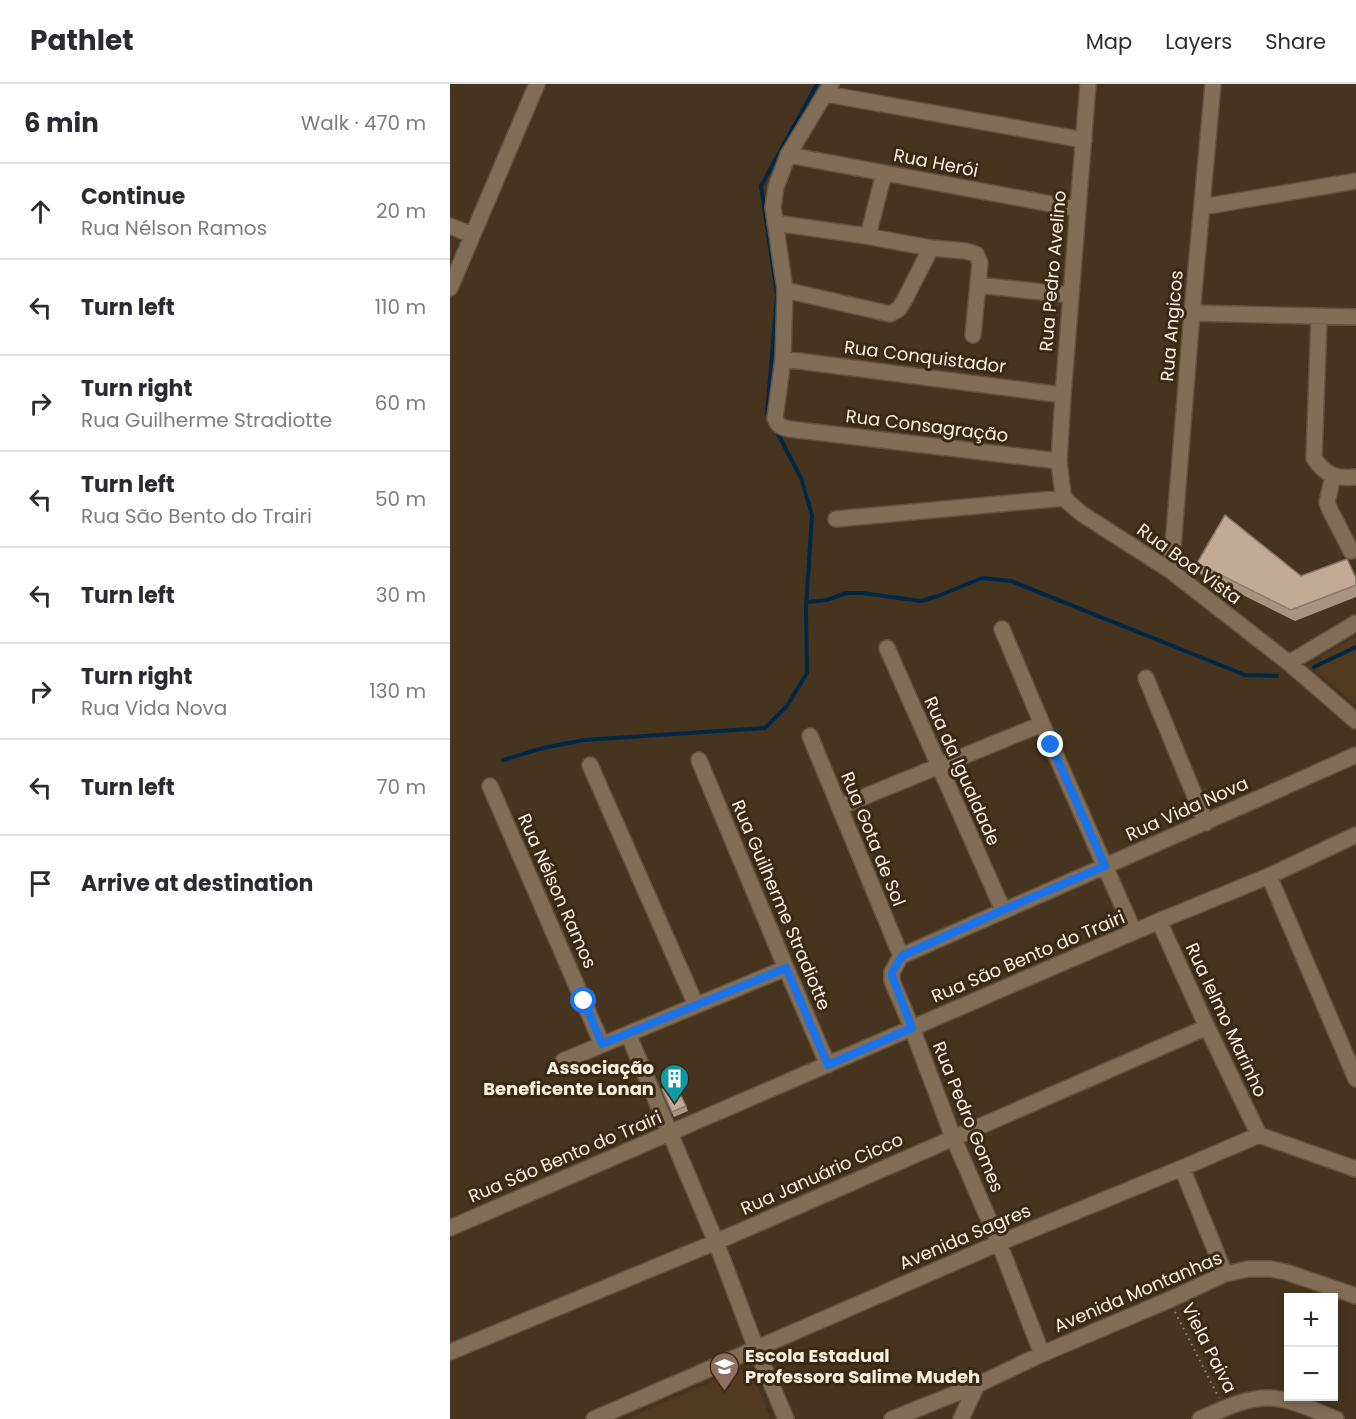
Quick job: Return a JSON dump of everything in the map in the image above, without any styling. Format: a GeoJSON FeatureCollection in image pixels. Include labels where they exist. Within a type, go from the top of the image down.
{"type":"FeatureCollection","features":[{"type":"Feature","properties":{"kind":"street"},"geometry":{"type":"LineString","coordinates":[[450,288],[537,84]]}},
{"type":"Feature","properties":{"kind":"street","name":"Rua Pedro Avelino"},"geometry":{"type":"LineString","coordinates":[[1059,461],[1088,84]]}},
{"type":"Feature","properties":{"kind":"street","name":"Rua Angicos"},"geometry":{"type":"LineString","coordinates":[[1171,571],[1213,84]]}},
{"type":"Feature","properties":{"kind":"street"},"geometry":{"type":"LineString","coordinates":[[783,359],[785,290],[773,207],[776,187],[788,155],[828,89],[1084,140]]}},
{"type":"Feature","properties":{"kind":"street","name":"Rua Herói"},"geometry":{"type":"LineString","coordinates":[[788,155],[1077,209]]}},
{"type":"Feature","properties":{"kind":"street"},"geometry":{"type":"LineString","coordinates":[[868,236],[884,173]]}},
{"type":"Feature","properties":{"kind":"street"},"geometry":{"type":"LineString","coordinates":[[1202,207],[1356,181]]}},
{"type":"Feature","properties":{"kind":"street"},"geometry":{"type":"LineString","coordinates":[[775,223],[976,254],[980,263],[973,335]]}},
{"type":"Feature","properties":{"kind":"street"},"geometry":{"type":"LineString","coordinates":[[450,226],[472,235]]}},
{"type":"Feature","properties":{"kind":"street"},"geometry":{"type":"LineString","coordinates":[[785,290],[890,314],[898,309],[905,299],[931,248]]}},
{"type":"Feature","properties":{"kind":"street"},"geometry":{"type":"LineString","coordinates":[[978,285],[1070,296]]}},
{"type":"Feature","properties":{"kind":"street"},"geometry":{"type":"LineString","coordinates":[[1192,313],[1356,317]]}},
{"type":"Feature","properties":{"kind":"street"},"geometry":{"type":"LineString","coordinates":[[1319,317],[1314,458],[1322,469],[1333,476],[1356,477]]}},
{"type":"Feature","properties":{"kind":"street","name":"Rua Conquistador"},"geometry":{"type":"LineString","coordinates":[[783,359],[1063,394]]}},
{"type":"Feature","properties":{"kind":"street","name":"Rua Consagração"},"geometry":{"type":"LineString","coordinates":[[783,359],[775,418],[782,427],[1059,461]]}},
{"type":"Feature","properties":{"kind":"street"},"geometry":{"type":"LineString","coordinates":[[836,519],[1065,498],[1059,461]]}},
{"type":"Feature","properties":{"kind":"street"},"geometry":{"type":"LineString","coordinates":[[1333,476],[1327,502],[1351,551]]}},
{"type":"Feature","properties":{"kind":"street","name":"Rua Boa Vista"},"geometry":{"type":"LineString","coordinates":[[1065,498],[1082,514],[1171,571],[1289,663]]}},
{"type":"Feature","properties":{"kind":"street"},"geometry":{"type":"LineString","coordinates":[[1356,623],[1289,663],[1356,721]]}},
{"type":"Feature","properties":{"kind":"street"},"geometry":{"type":"LineString","coordinates":[[1002,629],[1134,932]]}},
{"type":"Feature","properties":{"kind":"street","name":"Rua da Igualdade"},"geometry":{"type":"LineString","coordinates":[[887,648],[1003,910]]}},
{"type":"Feature","properties":{"kind":"street"},"geometry":{"type":"LineString","coordinates":[[1146,678],[1206,823]]}},
{"type":"Feature","properties":{"kind":"street"},"geometry":{"type":"LineString","coordinates":[[839,807],[1042,724]]}},
{"type":"Feature","properties":{"kind":"street","name":"Rua Gota de Sol"},"geometry":{"type":"LineString","coordinates":[[810,736],[902,956]]}},
{"type":"Feature","properties":{"kind":"street","name":"Rua Vida Nova"},"geometry":{"type":"LineString","coordinates":[[902,956],[1356,755]]}},
{"type":"Feature","properties":{"kind":"street","name":"Rua Guilherme Stradiotte"},"geometry":{"type":"LineString","coordinates":[[699,760],[828,1065]]}},
{"type":"Feature","properties":{"kind":"street"},"geometry":{"type":"LineString","coordinates":[[590,765],[696,1005]]}},
{"type":"Feature","properties":{"kind":"street","name":"Rua Nélson Ramos"},"geometry":{"type":"LineString","coordinates":[[490,786],[602,1044]]}},
{"type":"Feature","properties":{"kind":"street","name":"Rua São Bento do Trairi"},"geometry":{"type":"LineString","coordinates":[[450,1228],[1159,921],[1269,876],[1356,835]]}},
{"type":"Feature","properties":{"kind":"street"},"geometry":{"type":"LineString","coordinates":[[1269,876],[1356,1079]]}},
{"type":"Feature","properties":{"kind":"street","name":"Rua Ielmo Marinho"},"geometry":{"type":"LineString","coordinates":[[1159,921],[1259,1135]]}},
{"type":"Feature","properties":{"kind":"street","name":"Rua Pedro Gomes"},"geometry":{"type":"LineString","coordinates":[[902,956],[892,976],[953,1137],[999,1243],[1042,1354]]}},
{"type":"Feature","properties":{"kind":"street"},"geometry":{"type":"LineString","coordinates":[[563,1061],[786,968]]}},
{"type":"Feature","properties":{"kind":"street","name":"Rua Januário Cicco"},"geometry":{"type":"LineString","coordinates":[[450,1352],[716,1242],[1207,1027]]}},
{"type":"Feature","properties":{"kind":"street"},"geometry":{"type":"LineString","coordinates":[[628,1034],[716,1242],[786,1419]]}},
{"type":"Feature","properties":{"kind":"street"},"geometry":{"type":"LineString","coordinates":[[1259,1135],[1356,1169]]}},
{"type":"Feature","properties":{"kind":"street","name":"Avenida Sagres"},"geometry":{"type":"LineString","coordinates":[[594,1419],[999,1243],[1259,1135]]}},
{"type":"Feature","properties":{"kind":"street"},"geometry":{"type":"LineString","coordinates":[[1182,1168],[1225,1274]]}},
{"type":"Feature","properties":{"kind":"street","name":"Avenida Montanhas"},"geometry":{"type":"LineString","coordinates":[[892,1419],[977,1385],[1225,1274],[1248,1269],[1271,1269],[1356,1296]]}},
{"type":"Feature","properties":{"kind":"street"},"geometry":{"type":"LineString","coordinates":[[961,1419],[977,1385]]}},
{"type":"Feature","properties":{"kind":"street"},"geometry":{"type":"LineString","coordinates":[[1200,1419],[1243,1402],[1267,1398],[1284,1400],[1336,1419]]}},
{"type":"Feature","properties":{"kind":"path","name":"Viela Paiva"},"geometry":{"type":"LineString","coordinates":[[1169,1300],[1225,1408]]}},
{"type":"Feature","properties":{"kind":"shaded area"},"geometry":{"type":"Polygon","coordinates":[[[1356,637],[1356,705],[1317,672],[1322,656],[1356,637]]]}},
{"type":"Feature","properties":{"kind":"shaded area","name":"Escola Estadual Professora Salime Mudeh"},"geometry":{"type":"Polygon","coordinates":[[[749,1366],[771,1419],[626,1419],[749,1366]]]}},
{"type":"Feature","properties":{"kind":"building"},"geometry":{"type":"Polygon","coordinates":[[[1225,515],[1301,576],[1347,559],[1356,578],[1356,585],[1291,610],[1197,563],[1225,515]]]}},
{"type":"Feature","properties":{"kind":"building","name":"Associação Beneficente Lonan"},"geometry":{"type":"Polygon","coordinates":[[[675,1083],[686,1106],[672,1112],[662,1089],[675,1083]]]}},
{"type":"Feature","properties":{"kind":"waterway"},"geometry":{"type":"LineString","coordinates":[[769,418],[767,414],[777,295],[761,186],[817,84]]}},
{"type":"Feature","properties":{"kind":"waterway"},"geometry":{"type":"LineString","coordinates":[[503,760],[543,748],[584,740],[765,728],[787,706],[807,673],[806,608],[812,515],[801,478],[776,430]]}},
{"type":"Feature","properties":{"kind":"waterway"},"geometry":{"type":"LineString","coordinates":[[807,602],[827,600],[846,593],[921,601],[982,578],[1011,581],[1245,675],[1277,676]]}},
{"type":"Feature","properties":{"kind":"waterway"},"geometry":{"type":"LineString","coordinates":[[1314,667],[1356,647]]}},
{"type":"Feature","properties":{"kind":"place","name":"Associação Beneficente Lonan"},"geometry":{"type":"Point","coordinates":[675,1104]}},
{"type":"Feature","properties":{"kind":"place","name":"Escola Estadual Professora Salime Mudeh"},"geometry":{"type":"Point","coordinates":[724,1392]}},
{"type":"Feature","properties":{"kind":"route"},"geometry":{"type":"LineString","coordinates":[[584,1001],[602,1044],[786,968],[828,1065],[912,1028],[892,981],[892,972],[902,956],[1105,866],[1051,745]]}}]}
